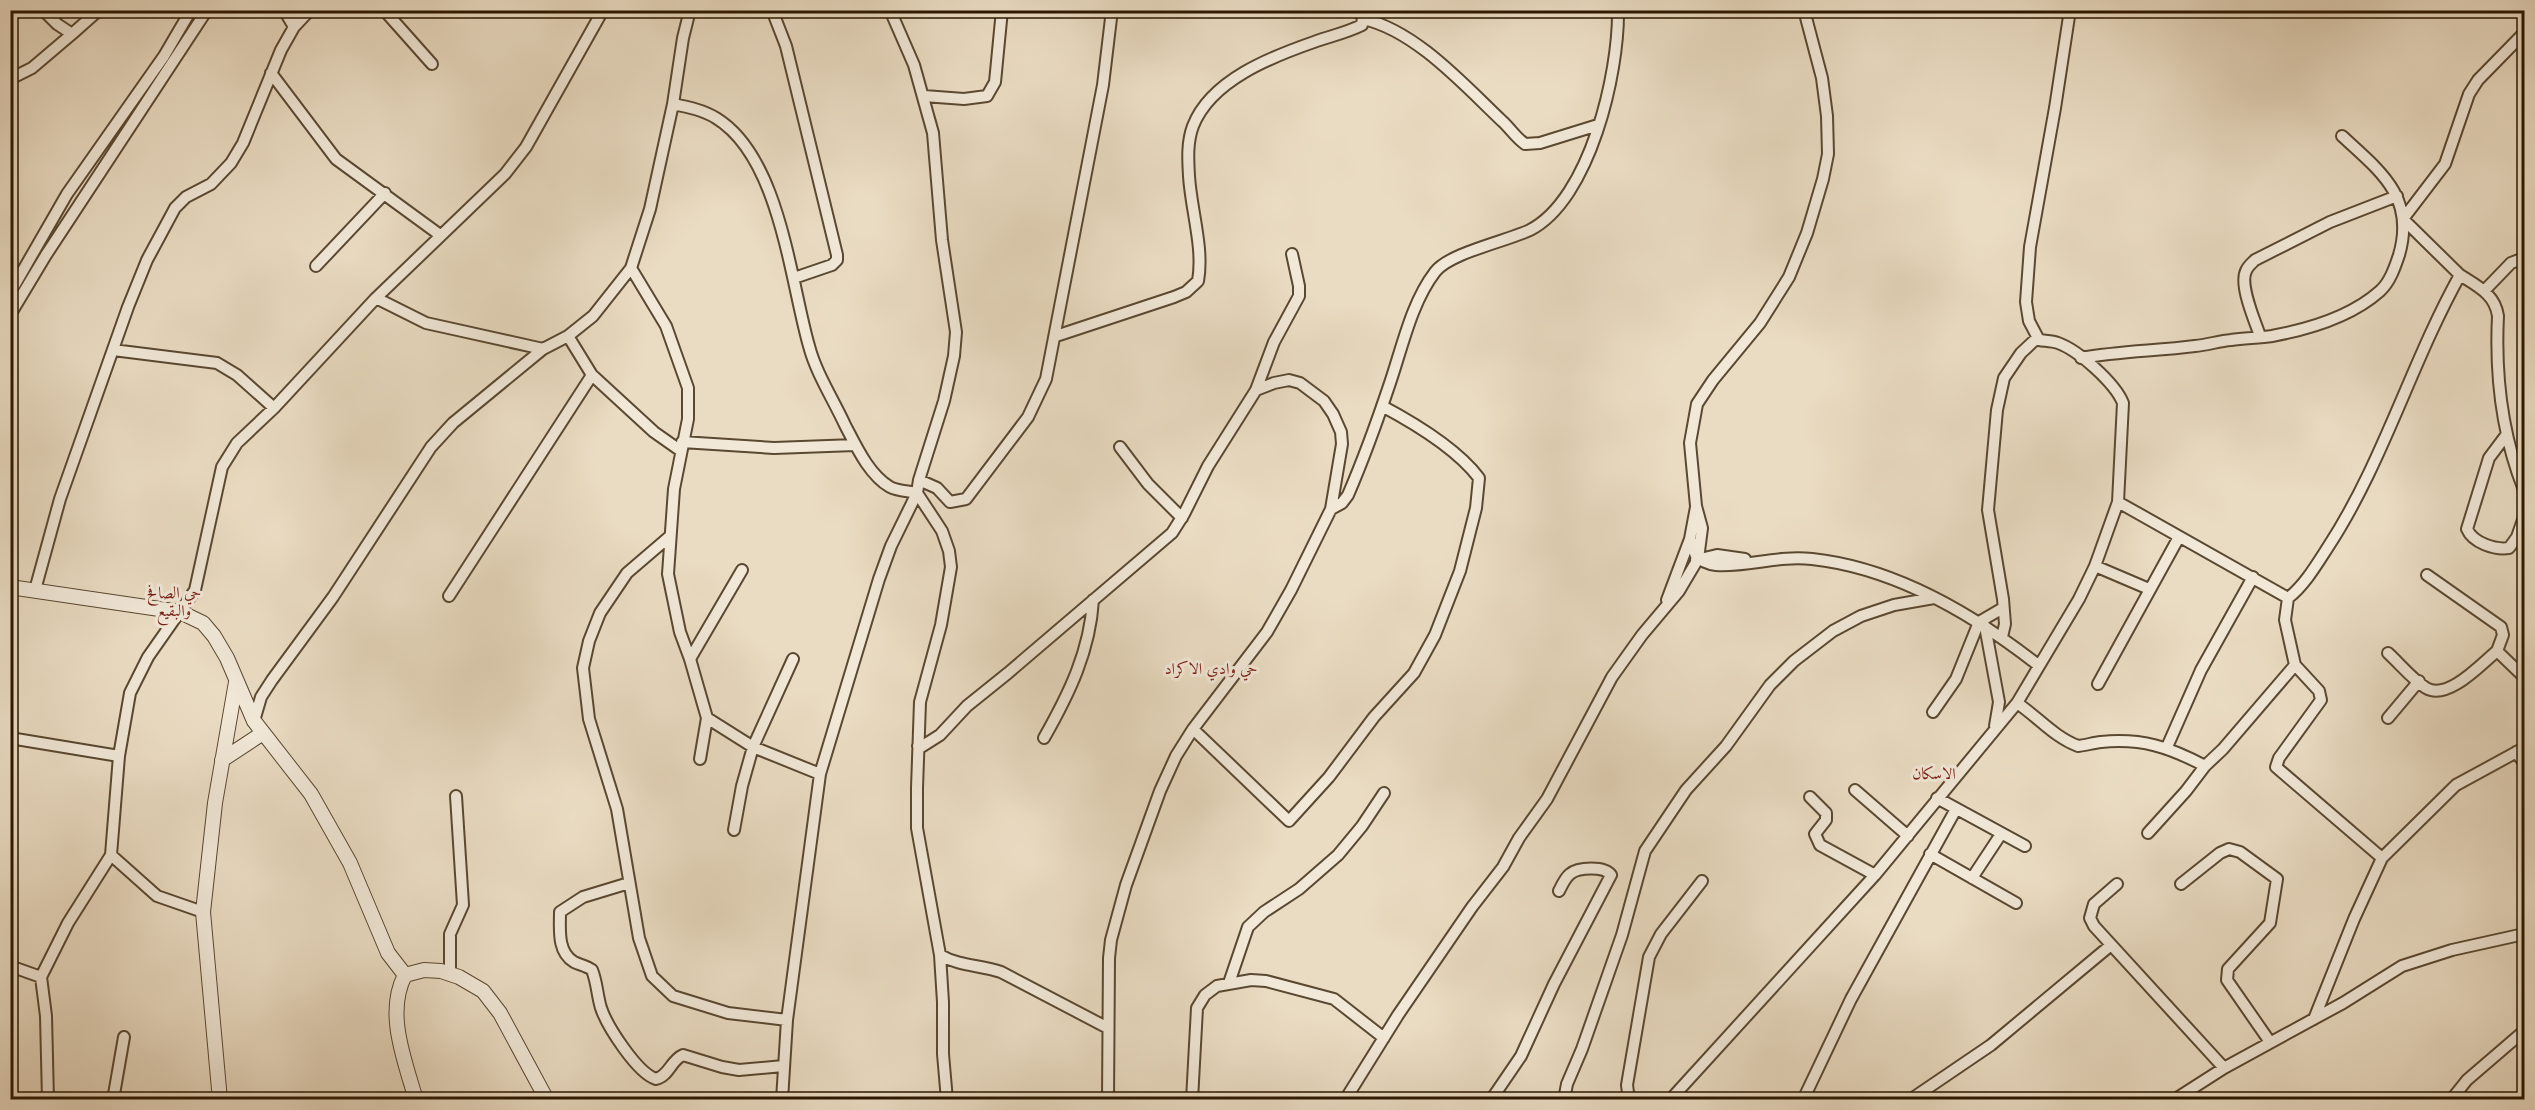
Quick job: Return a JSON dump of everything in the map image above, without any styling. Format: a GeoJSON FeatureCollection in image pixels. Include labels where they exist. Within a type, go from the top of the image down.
{"type":"FeatureCollection","features":[{"type":"Feature","properties":{"kind":"street"},"geometry":{"type":"LineString","coordinates":[[43,10],[57,24],[72,34]]}},
{"type":"Feature","properties":{"kind":"street"},"geometry":{"type":"LineString","coordinates":[[10,79],[32,68],[99,10]]}},
{"type":"Feature","properties":{"kind":"street"},"geometry":{"type":"LineString","coordinates":[[10,293],[67,194],[153,72],[191,10]]}},
{"type":"Feature","properties":{"kind":"street"},"geometry":{"type":"LineString","coordinates":[[10,315],[46,255],[207,10]]}},
{"type":"Feature","properties":{"kind":"street"},"geometry":{"type":"LineString","coordinates":[[284,10],[294,27]]}},
{"type":"Feature","properties":{"kind":"street"},"geometry":{"type":"LineString","coordinates":[[35,590],[60,499],[143,269],[169,217],[186,197],[210,184],[231,163],[243,143],[294,27],[310,10]]}},
{"type":"Feature","properties":{"kind":"street"},"geometry":{"type":"LineString","coordinates":[[384,10],[432,64]]}},
{"type":"Feature","properties":{"kind":"street"},"geometry":{"type":"LineString","coordinates":[[48,1100],[46,1016],[41,977],[69,923],[111,855],[119,756],[130,693],[148,657],[195,590],[222,467],[237,443],[274,408],[376,298],[489,191],[526,147],[603,10]]}},
{"type":"Feature","properties":{"kind":"street"},"geometry":{"type":"LineString","coordinates":[[254,721],[261,697],[333,597],[431,447],[453,423],[543,349],[568,336],[593,316],[631,268],[650,209],[673,104],[683,38],[690,10]]}},
{"type":"Feature","properties":{"kind":"street"},"geometry":{"type":"LineString","coordinates":[[772,10],[786,46],[837,255],[837,260],[832,265],[794,278]]}},
{"type":"Feature","properties":{"kind":"street"},"geometry":{"type":"LineString","coordinates":[[782,1100],[787,1020],[820,774],[879,579],[891,546],[917,493],[944,401],[954,356],[956,332],[942,240],[933,133],[914,65],[890,10]]}},
{"type":"Feature","properties":{"kind":"street"},"geometry":{"type":"LineString","coordinates":[[924,96],[964,99],[987,96],[995,81],[1002,10]]}},
{"type":"Feature","properties":{"kind":"street"},"geometry":{"type":"LineString","coordinates":[[1355,10],[1364,19],[1389,27],[1429,55],[1457,78],[1525,144],[1540,143],[1598,125]]}},
{"type":"Feature","properties":{"kind":"street"},"geometry":{"type":"LineString","coordinates":[[1331,508],[1342,504],[1348,495],[1382,406],[1419,298],[1436,269],[1450,260],[1529,230],[1542,222],[1563,200],[1575,181],[1598,125],[1612,78],[1618,32],[1618,10]]}},
{"type":"Feature","properties":{"kind":"street"},"geometry":{"type":"LineString","coordinates":[[1345,1100],[1472,907],[1503,867],[1558,779],[1612,677],[1661,611],[1680,591],[1698,559],[1702,528],[1696,506],[1690,443],[1697,404],[1713,380],[1760,323],[1789,277],[1807,233],[1828,154],[1827,116],[1822,78],[1804,10]]}},
{"type":"Feature","properties":{"kind":"street"},"geometry":{"type":"LineString","coordinates":[[1670,1100],[1875,875],[2017,703],[2038,665],[2053,647],[2068,621],[2095,566],[2118,502],[2123,403],[2119,394],[2104,376],[2081,358],[2059,343],[2037,338],[2029,321],[2026,302],[2030,247],[2070,10]]}},
{"type":"Feature","properties":{"kind":"street"},"geometry":{"type":"LineString","coordinates":[[919,480],[938,488],[950,502],[966,500],[1028,417],[1046,379],[1103,85],[1113,11]]}},
{"type":"Feature","properties":{"kind":"street"},"geometry":{"type":"LineString","coordinates":[[1056,336],[1174,297],[1186,292],[1198,281],[1199,258],[1188,150],[1192,129],[1203,107],[1218,92],[1245,73],[1314,42],[1357,27],[1363,24],[1364,19]]}},
{"type":"Feature","properties":{"kind":"street"},"geometry":{"type":"LineString","coordinates":[[2403,219],[2445,164],[2469,94],[2478,80],[2524,33]]}},
{"type":"Feature","properties":{"kind":"street"},"geometry":{"type":"LineString","coordinates":[[272,73],[328,152],[440,235]]}},
{"type":"Feature","properties":{"kind":"street"},"geometry":{"type":"LineString","coordinates":[[673,104],[692,108],[716,118],[748,150],[760,170],[778,217],[809,348],[855,445],[875,473],[891,488],[917,493],[942,531],[950,551],[951,567],[941,625],[920,702],[917,828],[939,955],[947,1100]]}},
{"type":"Feature","properties":{"kind":"street"},"geometry":{"type":"LineString","coordinates":[[2081,358],[2270,336],[2339,317],[2380,291],[2396,263],[2402,242],[2403,219],[2397,196],[2382,174],[2342,136]]}},
{"type":"Feature","properties":{"kind":"street"},"geometry":{"type":"LineString","coordinates":[[316,266],[385,193]]}},
{"type":"Feature","properties":{"kind":"street"},"geometry":{"type":"LineString","coordinates":[[2260,336],[2246,290],[2244,276],[2248,266],[2255,260],[2330,222],[2397,196]]}},
{"type":"Feature","properties":{"kind":"street"},"geometry":{"type":"LineString","coordinates":[[2403,219],[2460,275],[2493,299],[2498,316],[2500,406],[2514,465],[2524,490]]}},
{"type":"Feature","properties":{"kind":"street"},"geometry":{"type":"LineString","coordinates":[[918,746],[921,747],[940,735],[967,706],[1172,533],[1204,473],[1256,390],[1274,342],[1299,296],[1292,254]]}},
{"type":"Feature","properties":{"kind":"street"},"geometry":{"type":"LineString","coordinates":[[2484,291],[2511,263],[2524,258]]}},
{"type":"Feature","properties":{"kind":"street"},"geometry":{"type":"LineString","coordinates":[[631,268],[666,326],[688,388],[689,411],[669,537],[668,574],[680,632],[707,718],[700,759]]}},
{"type":"Feature","properties":{"kind":"street"},"geometry":{"type":"LineString","coordinates":[[2382,858],[2276,767],[2279,758],[2321,700],[2319,691],[2295,665],[2285,620],[2288,598],[2317,564],[2347,518],[2431,331],[2460,275]]}},
{"type":"Feature","properties":{"kind":"street"},"geometry":{"type":"LineString","coordinates":[[376,298],[426,323],[543,349]]}},
{"type":"Feature","properties":{"kind":"street"},"geometry":{"type":"LineString","coordinates":[[568,336],[592,375],[654,432],[682,447],[774,448],[855,445]]}},
{"type":"Feature","properties":{"kind":"street"},"geometry":{"type":"LineString","coordinates":[[2002,637],[2005,624],[1988,510],[1997,410],[2004,378],[2021,353],[2037,338]]}},
{"type":"Feature","properties":{"kind":"street"},"geometry":{"type":"LineString","coordinates":[[113,350],[217,363],[237,375],[274,408]]}},
{"type":"Feature","properties":{"kind":"street"},"geometry":{"type":"LineString","coordinates":[[449,596],[592,375]]}},
{"type":"Feature","properties":{"kind":"street"},"geometry":{"type":"LineString","coordinates":[[1108,1100],[1108,958],[1119,907],[1160,791],[1176,756],[1193,729],[1267,632],[1291,590],[1331,508],[1342,444],[1341,432],[1334,414],[1312,391],[1300,383],[1289,380],[1274,382],[1256,390]]}},
{"type":"Feature","properties":{"kind":"street"},"geometry":{"type":"LineString","coordinates":[[1193,729],[1289,821],[1329,777],[1374,717],[1414,673],[1443,617],[1460,571],[1476,508],[1479,478],[1455,455],[1413,423],[1382,406]]}},
{"type":"Feature","properties":{"kind":"street"},"geometry":{"type":"LineString","coordinates":[[2507,434],[2490,458],[2467,529],[2470,536],[2479,542],[2496,548],[2509,548],[2517,537],[2524,517]]}},
{"type":"Feature","properties":{"kind":"street"},"geometry":{"type":"LineString","coordinates":[[1120,447],[1148,484],[1182,518]]}},
{"type":"Feature","properties":{"kind":"street"},"geometry":{"type":"LineString","coordinates":[[2118,502],[2288,598]]}},
{"type":"Feature","properties":{"kind":"street"},"geometry":{"type":"LineString","coordinates":[[1661,611],[1680,570],[1690,539],[1696,506]]}},
{"type":"Feature","properties":{"kind":"street"},"geometry":{"type":"LineString","coordinates":[[669,537],[627,573],[600,613],[589,641],[583,668],[589,719],[617,808],[639,938],[652,976],[673,996],[717,1010],[787,1020]]}},
{"type":"Feature","properties":{"kind":"street"},"geometry":{"type":"LineString","coordinates":[[2098,684],[2179,537]]}},
{"type":"Feature","properties":{"kind":"street"},"geometry":{"type":"LineString","coordinates":[[1690,539],[1698,559],[1715,565],[1796,558],[1835,563],[1880,576],[1934,598],[1982,624],[2038,665]]}},
{"type":"Feature","properties":{"kind":"street"},"geometry":{"type":"LineString","coordinates":[[1680,570],[1698,559]]}},
{"type":"Feature","properties":{"kind":"street"},"geometry":{"type":"LineString","coordinates":[[2095,566],[2149,589]]}},
{"type":"Feature","properties":{"kind":"street"},"geometry":{"type":"LineString","coordinates":[[690,659],[742,570]]}},
{"type":"Feature","properties":{"kind":"street"},"geometry":{"type":"LineString","coordinates":[[2388,653],[2431,690],[2446,690],[2497,651],[2503,635],[2501,627],[2427,575]]}},
{"type":"Feature","properties":{"kind":"street"},"geometry":{"type":"LineString","coordinates":[[2167,747],[2201,670],[2253,578]]}},
{"type":"Feature","properties":{"kind":"street"},"geometry":{"type":"LineString","coordinates":[[10,587],[180,612],[203,623],[214,636],[226,657],[254,721],[310,794],[350,863],[387,953],[405,975]]}},
{"type":"Feature","properties":{"kind":"street"},"geometry":{"type":"LineString","coordinates":[[1564,1100],[1567,1084],[1622,934],[1645,851],[1686,790],[1726,746],[1770,685],[1794,661],[1833,631],[1861,616],[1894,605],[1934,598]]}},
{"type":"Feature","properties":{"kind":"street"},"geometry":{"type":"LineString","coordinates":[[1044,738],[1063,705],[1082,662],[1092,624],[1093,600]]}},
{"type":"Feature","properties":{"kind":"street"},"geometry":{"type":"LineString","coordinates":[[1934,712],[1956,680],[1982,624],[2003,608]]}},
{"type":"Feature","properties":{"kind":"street"},"geometry":{"type":"LineString","coordinates":[[1982,624],[1999,702],[1995,728]]}},
{"type":"Feature","properties":{"kind":"street"},"geometry":{"type":"LineString","coordinates":[[2497,651],[2524,677]]}},
{"type":"Feature","properties":{"kind":"street"},"geometry":{"type":"LineString","coordinates":[[734,830],[742,786],[753,747],[793,659]]}},
{"type":"Feature","properties":{"kind":"street"},"geometry":{"type":"LineString","coordinates":[[2148,833],[2295,665]]}},
{"type":"Feature","properties":{"kind":"street"},"geometry":{"type":"LineString","coordinates":[[2388,718],[2419,681]]}},
{"type":"Feature","properties":{"kind":"street"},"geometry":{"type":"LineString","coordinates":[[220,1100],[203,912],[214,803],[236,682]]}},
{"type":"Feature","properties":{"kind":"street"},"geometry":{"type":"LineString","coordinates":[[2017,703],[2035,715],[2045,726],[2078,746],[2123,741],[2167,747],[2205,766]]}},
{"type":"Feature","properties":{"kind":"street"},"geometry":{"type":"LineString","coordinates":[[707,718],[753,747],[820,774]]}},
{"type":"Feature","properties":{"kind":"street"},"geometry":{"type":"LineString","coordinates":[[222,760],[263,733]]}},
{"type":"Feature","properties":{"kind":"street"},"geometry":{"type":"LineString","coordinates":[[10,738],[119,756]]}},
{"type":"Feature","properties":{"kind":"street"},"geometry":{"type":"LineString","coordinates":[[2314,1019],[2354,919],[2382,858],[2456,785],[2520,750],[2524,763]]}},
{"type":"Feature","properties":{"kind":"street"},"geometry":{"type":"LineString","coordinates":[[1855,790],[1908,836]]}},
{"type":"Feature","properties":{"kind":"street"},"geometry":{"type":"LineString","coordinates":[[1229,983],[1248,927],[1264,912],[1299,889],[1338,855],[1362,826],[1384,793]]}},
{"type":"Feature","properties":{"kind":"street"},"geometry":{"type":"LineString","coordinates":[[450,974],[450,934],[463,905],[456,796]]}},
{"type":"Feature","properties":{"kind":"street"},"geometry":{"type":"LineString","coordinates":[[1810,797],[1826,813],[1826,820],[1815,834],[1816,840],[1875,875]]}},
{"type":"Feature","properties":{"kind":"street"},"geometry":{"type":"LineString","coordinates":[[1937,798],[2025,846]]}},
{"type":"Feature","properties":{"kind":"street"},"geometry":{"type":"LineString","coordinates":[[1803,1100],[1851,999],[1956,809]]}},
{"type":"Feature","properties":{"kind":"street"},"geometry":{"type":"LineString","coordinates":[[1972,878],[2001,834]]}},
{"type":"Feature","properties":{"kind":"street"},"geometry":{"type":"LineString","coordinates":[[2181,884],[2220,853],[2229,849],[2240,852],[2277,879],[2270,923],[2226,974],[2227,980],[2270,1042]]}},
{"type":"Feature","properties":{"kind":"street"},"geometry":{"type":"LineString","coordinates":[[1930,854],[2016,903]]}},
{"type":"Feature","properties":{"kind":"street"},"geometry":{"type":"LineString","coordinates":[[111,855],[157,896],[203,912]]}},
{"type":"Feature","properties":{"kind":"street"},"geometry":{"type":"LineString","coordinates":[[1491,1100],[1521,1056],[1554,984],[1611,875],[1608,871],[1600,869],[1574,871],[1567,876],[1559,891]]}},
{"type":"Feature","properties":{"kind":"street"},"geometry":{"type":"LineString","coordinates":[[1629,1100],[1627,1085],[1649,957],[1661,934],[1702,881]]}},
{"type":"Feature","properties":{"kind":"street"},"geometry":{"type":"LineString","coordinates":[[629,883],[583,897],[560,912],[559,939],[566,954],[573,961],[592,970],[601,1009],[612,1032],[644,1071],[651,1077],[660,1078],[677,1057],[683,1055],[739,1070],[783,1066]]}},
{"type":"Feature","properties":{"kind":"street"},"geometry":{"type":"LineString","coordinates":[[2117,884],[2091,909],[2090,918],[2094,926],[2224,1068]]}},
{"type":"Feature","properties":{"kind":"street"},"geometry":{"type":"LineString","coordinates":[[2174,1100],[2224,1068],[2314,1019],[2402,966],[2452,950],[2524,934]]}},
{"type":"Feature","properties":{"kind":"street"},"geometry":{"type":"LineString","coordinates":[[1910,1100],[1991,1045],[2111,945]]}},
{"type":"Feature","properties":{"kind":"street"},"geometry":{"type":"LineString","coordinates":[[939,955],[954,963],[983,966],[1001,972],[1108,1028]]}},
{"type":"Feature","properties":{"kind":"street"},"geometry":{"type":"LineString","coordinates":[[10,966],[41,977]]}},
{"type":"Feature","properties":{"kind":"street"},"geometry":{"type":"LineString","coordinates":[[405,975],[424,970],[441,971],[483,992],[495,1006],[547,1100]]}},
{"type":"Feature","properties":{"kind":"street"},"geometry":{"type":"LineString","coordinates":[[405,975],[398,990],[398,1026],[416,1100]]}},
{"type":"Feature","properties":{"kind":"street"},"geometry":{"type":"LineString","coordinates":[[1192,1100],[1197,1008],[1211,988],[1229,983],[1266,981],[1334,999],[1384,1038]]}},
{"type":"Feature","properties":{"kind":"street"},"geometry":{"type":"LineString","coordinates":[[2451,1100],[2467,1080],[2524,1031]]}},
{"type":"Feature","properties":{"kind":"street"},"geometry":{"type":"LineString","coordinates":[[113,1100],[124,1037]]}},
{"type":"Feature","properties":{"kind":"district","name":"حي الصافح والبقيع"},"geometry":{"type":"Point","coordinates":[174,601]}},
{"type":"Feature","properties":{"kind":"district","name":"حي وادي الاكراد"},"geometry":{"type":"Point","coordinates":[1211,668]}},
{"type":"Feature","properties":{"kind":"district","name":"الاسكان"},"geometry":{"type":"Point","coordinates":[1934,773]}}]}
